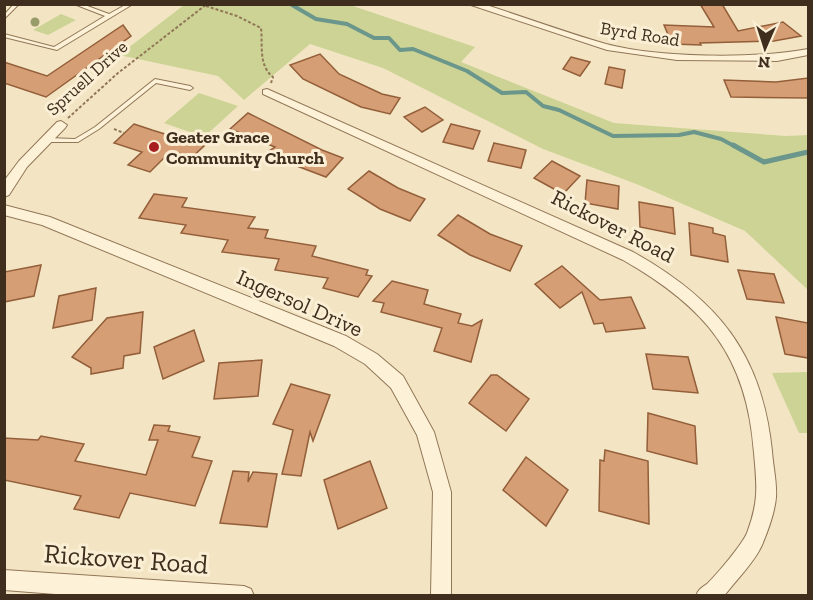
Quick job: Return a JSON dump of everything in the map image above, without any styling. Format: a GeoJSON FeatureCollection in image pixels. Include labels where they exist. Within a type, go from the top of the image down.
{"type":"FeatureCollection","features":[{"type":"Feature","properties":{"kind":"street","name":"Byrd Road"},"geometry":{"type":"LineString","coordinates":[[472,4],[607,47],[665,56],[727,59],[777,58],[808,52]]}},
{"type":"Feature","properties":{"kind":"street","name":"Rickover Road"},"geometry":{"type":"LineString","coordinates":[[270,84],[628,256],[673,284],[714,321],[737,353],[760,417],[767,497],[754,541],[715,590],[706,596]]}},
{"type":"Feature","properties":{"kind":"street","name":"Spruell Drive"},"geometry":{"type":"LineString","coordinates":[[4,192],[23,164],[61,124]]}},
{"type":"Feature","properties":{"kind":"street","name":"Ingersol Drive"},"geometry":{"type":"LineString","coordinates":[[4,210],[45,220],[340,341],[380,367],[397,382],[424,432],[442,492],[441,596]]}},
{"type":"Feature","properties":{"kind":"street","name":"Rickover Road"},"geometry":{"type":"LineString","coordinates":[[4,580],[244,596]]}},
{"type":"Feature","properties":{"kind":"lane"},"geometry":{"type":"LineString","coordinates":[[4,18],[17,4]]}},
{"type":"Feature","properties":{"kind":"lane"},"geometry":{"type":"LineString","coordinates":[[75,4],[109,16]]}},
{"type":"Feature","properties":{"kind":"lane"},"geometry":{"type":"LineString","coordinates":[[4,35],[55,49],[131,4]]}},
{"type":"Feature","properties":{"kind":"lane"},"geometry":{"type":"LineString","coordinates":[[47,140],[76,141],[97,128],[155,81],[190,88]]}},
{"type":"Feature","properties":{"kind":"path"},"geometry":{"type":"LineString","coordinates":[[206,5],[237,16],[261,28],[263,65],[270,84]]}},
{"type":"Feature","properties":{"kind":"path","name":"Spruell Drive"},"geometry":{"type":"LineString","coordinates":[[61,124],[83,102],[136,58],[206,5]]}},
{"type":"Feature","properties":{"kind":"path"},"geometry":{"type":"LineString","coordinates":[[115,130],[124,133]]}},
{"type":"Feature","properties":{"kind":"green space"},"geometry":{"type":"Polygon","coordinates":[[[184,5],[350,5],[475,47],[461,62],[614,123],[786,136],[808,135],[808,290],[745,231],[639,185],[543,149],[383,68],[310,44],[244,100],[218,76],[119,55],[184,5]]]}},
{"type":"Feature","properties":{"kind":"green space"},"geometry":{"type":"Polygon","coordinates":[[[61,14],[76,20],[48,35],[33,30],[61,14]]]}},
{"type":"Feature","properties":{"kind":"green space"},"geometry":{"type":"Polygon","coordinates":[[[199,93],[238,106],[204,137],[164,123],[199,93]]]}},
{"type":"Feature","properties":{"kind":"green space"},"geometry":{"type":"Polygon","coordinates":[[[808,372],[808,433],[799,433],[772,373],[808,372]]]}},
{"type":"Feature","properties":{"kind":"building"},"geometry":{"type":"Polygon","coordinates":[[[700,4],[722,4],[738,31],[783,22],[801,36],[774,41],[700,43],[701,45],[672,44],[664,25],[714,27],[700,4]]]}},
{"type":"Feature","properties":{"kind":"building"},"geometry":{"type":"Polygon","coordinates":[[[123,25],[131,36],[46,97],[4,83],[4,62],[47,76],[123,25]]]}},
{"type":"Feature","properties":{"kind":"building"},"geometry":{"type":"Polygon","coordinates":[[[320,54],[339,74],[382,94],[400,98],[390,114],[361,107],[303,79],[290,65],[320,54]]]}},
{"type":"Feature","properties":{"kind":"building"},"geometry":{"type":"Polygon","coordinates":[[[571,57],[590,62],[580,76],[563,69],[571,57]]]}},
{"type":"Feature","properties":{"kind":"building"},"geometry":{"type":"Polygon","coordinates":[[[609,67],[625,70],[622,88],[605,84],[609,67]]]}},
{"type":"Feature","properties":{"kind":"building"},"geometry":{"type":"Polygon","coordinates":[[[808,78],[808,98],[731,97],[724,80],[776,82],[808,78]]]}},
{"type":"Feature","properties":{"kind":"building"},"geometry":{"type":"Polygon","coordinates":[[[425,107],[443,120],[422,132],[404,117],[425,107]]]}},
{"type":"Feature","properties":{"kind":"building"},"geometry":{"type":"Polygon","coordinates":[[[248,113],[343,158],[326,177],[289,163],[269,151],[275,147],[230,129],[248,113]]]}},
{"type":"Feature","properties":{"kind":"building","name":"Geater Grace Community Church"},"geometry":{"type":"Polygon","coordinates":[[[134,124],[204,146],[190,159],[177,152],[173,156],[168,154],[150,172],[128,165],[142,152],[114,143],[134,124]]]}},
{"type":"Feature","properties":{"kind":"building"},"geometry":{"type":"Polygon","coordinates":[[[451,124],[480,131],[473,149],[443,142],[451,124]]]}},
{"type":"Feature","properties":{"kind":"building"},"geometry":{"type":"Polygon","coordinates":[[[494,143],[526,150],[521,168],[488,161],[494,143]]]}},
{"type":"Feature","properties":{"kind":"building"},"geometry":{"type":"Polygon","coordinates":[[[552,161],[580,176],[563,194],[534,178],[552,161]]]}},
{"type":"Feature","properties":{"kind":"building"},"geometry":{"type":"Polygon","coordinates":[[[369,171],[398,188],[425,199],[410,221],[380,209],[348,189],[369,171]]]}},
{"type":"Feature","properties":{"kind":"building"},"geometry":{"type":"Polygon","coordinates":[[[587,180],[619,186],[618,209],[585,203],[587,180]]]}},
{"type":"Feature","properties":{"kind":"building"},"geometry":{"type":"Polygon","coordinates":[[[154,194],[187,198],[182,207],[255,217],[248,228],[268,230],[265,238],[316,246],[312,256],[368,270],[366,275],[372,276],[358,297],[323,288],[328,278],[275,270],[279,259],[222,252],[228,240],[181,233],[186,225],[139,218],[154,194]]]}},
{"type":"Feature","properties":{"kind":"building"},"geometry":{"type":"Polygon","coordinates":[[[639,202],[673,208],[675,234],[640,227],[639,202]]]}},
{"type":"Feature","properties":{"kind":"building"},"geometry":{"type":"Polygon","coordinates":[[[458,215],[490,234],[522,246],[510,271],[470,255],[438,235],[458,215]]]}},
{"type":"Feature","properties":{"kind":"building"},"geometry":{"type":"Polygon","coordinates":[[[689,223],[713,228],[713,233],[725,236],[728,262],[691,255],[689,223]]]}},
{"type":"Feature","properties":{"kind":"building"},"geometry":{"type":"Polygon","coordinates":[[[41,265],[34,296],[4,302],[4,272],[41,265]]]}},
{"type":"Feature","properties":{"kind":"building"},"geometry":{"type":"Polygon","coordinates":[[[562,266],[600,300],[631,297],[645,328],[606,332],[603,323],[594,324],[582,292],[560,308],[535,284],[562,266]]]}},
{"type":"Feature","properties":{"kind":"building"},"geometry":{"type":"Polygon","coordinates":[[[738,270],[774,274],[784,303],[747,299],[738,270]]]}},
{"type":"Feature","properties":{"kind":"building"},"geometry":{"type":"Polygon","coordinates":[[[392,281],[428,290],[424,304],[461,314],[458,323],[472,326],[482,320],[471,362],[434,351],[442,328],[381,312],[384,303],[373,301],[392,281]]]}},
{"type":"Feature","properties":{"kind":"building"},"geometry":{"type":"Polygon","coordinates":[[[96,288],[92,320],[53,328],[59,296],[96,288]]]}},
{"type":"Feature","properties":{"kind":"building"},"geometry":{"type":"Polygon","coordinates":[[[143,312],[140,353],[124,356],[123,368],[91,374],[91,368],[72,357],[107,318],[143,312]]]}},
{"type":"Feature","properties":{"kind":"building"},"geometry":{"type":"Polygon","coordinates":[[[776,317],[808,323],[808,358],[785,354],[776,317]]]}},
{"type":"Feature","properties":{"kind":"building"},"geometry":{"type":"Polygon","coordinates":[[[194,330],[204,361],[163,379],[154,347],[194,330]]]}},
{"type":"Feature","properties":{"kind":"building"},"geometry":{"type":"Polygon","coordinates":[[[646,354],[688,357],[698,393],[653,389],[646,354]]]}},
{"type":"Feature","properties":{"kind":"building"},"geometry":{"type":"Polygon","coordinates":[[[262,360],[258,396],[214,399],[219,363],[262,360]]]}},
{"type":"Feature","properties":{"kind":"building"},"geometry":{"type":"Polygon","coordinates":[[[491,375],[497,375],[529,399],[506,431],[469,403],[491,375]]]}},
{"type":"Feature","properties":{"kind":"building"},"geometry":{"type":"Polygon","coordinates":[[[291,384],[330,395],[313,441],[310,432],[301,476],[282,474],[293,430],[273,424],[291,384]]]}},
{"type":"Feature","properties":{"kind":"building"},"geometry":{"type":"Polygon","coordinates":[[[648,413],[695,426],[697,464],[647,451],[648,413]]]}},
{"type":"Feature","properties":{"kind":"building"},"geometry":{"type":"Polygon","coordinates":[[[154,425],[170,426],[168,431],[200,437],[192,457],[212,461],[195,506],[130,493],[119,518],[74,509],[81,496],[4,480],[4,438],[38,440],[41,436],[84,444],[75,461],[146,475],[158,440],[149,440],[154,425]]]}},
{"type":"Feature","properties":{"kind":"building"},"geometry":{"type":"Polygon","coordinates":[[[605,450],[648,461],[649,524],[599,511],[600,460],[604,461],[605,450]]]}},
{"type":"Feature","properties":{"kind":"building"},"geometry":{"type":"Polygon","coordinates":[[[526,457],[568,490],[546,526],[503,490],[526,457]]]}},
{"type":"Feature","properties":{"kind":"building"},"geometry":{"type":"Polygon","coordinates":[[[370,461],[387,508],[338,529],[324,480],[370,461]]]}},
{"type":"Feature","properties":{"kind":"building"},"geometry":{"type":"Polygon","coordinates":[[[233,471],[249,472],[248,482],[253,472],[277,474],[267,527],[220,523],[233,471]]]}},
{"type":"Feature","properties":{"kind":"waterway"},"geometry":{"type":"LineString","coordinates":[[292,5],[316,19],[347,24],[374,38],[389,38],[400,50],[413,49],[467,71],[502,93],[526,92],[543,106],[559,110],[613,136],[679,135],[694,132],[721,139],[736,147]]}},
{"type":"Feature","properties":{"kind":"waterway"},"geometry":{"type":"LineString","coordinates":[[733,145],[764,162],[808,152]]}},
{"type":"Feature","properties":{"kind":"place","name":"Geater Grace Community Church"},"geometry":{"type":"Point","coordinates":[154,147]}}]}
